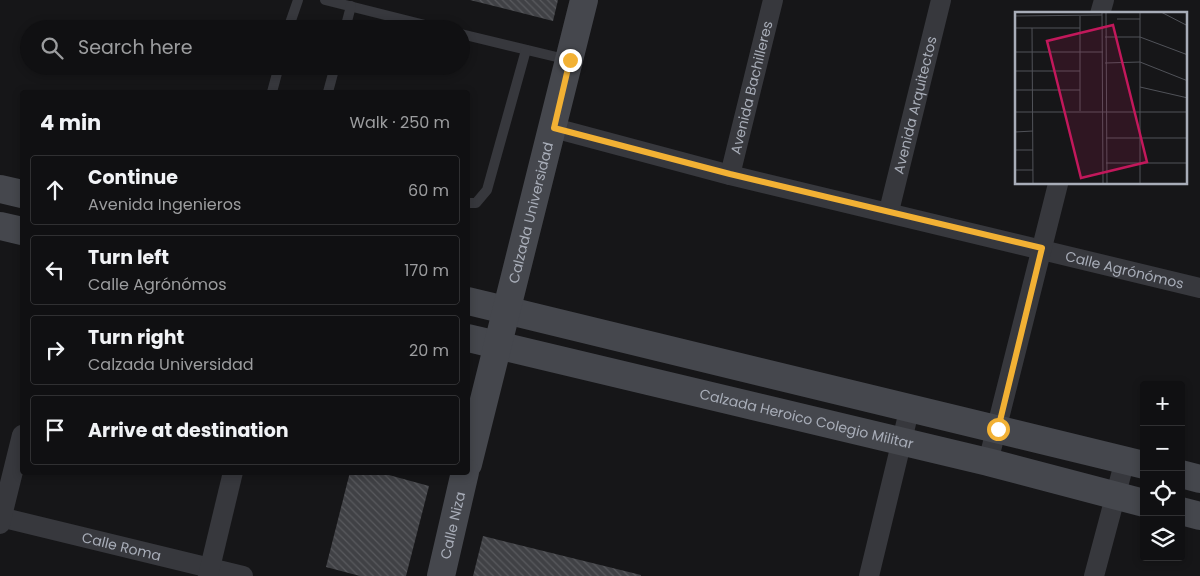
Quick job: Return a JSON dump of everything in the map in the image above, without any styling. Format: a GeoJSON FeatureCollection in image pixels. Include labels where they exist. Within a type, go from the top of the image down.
{"type":"FeatureCollection","features":[{"type":"Feature","properties":{"kind":"main road","name":"Calzada Universidad"},"geometry":{"type":"LineString","coordinates":[[496,345],[554,128],[584,0]]}},
{"type":"Feature","properties":{"kind":"main road"},"geometry":{"type":"LineString","coordinates":[[0,189],[20,194]]}},
{"type":"Feature","properties":{"kind":"main road"},"geometry":{"type":"LineString","coordinates":[[0,226],[20,231]]}},
{"type":"Feature","properties":{"kind":"main road"},"geometry":{"type":"LineString","coordinates":[[470,301],[1134,462]]}},
{"type":"Feature","properties":{"kind":"main road","name":"Calzada Heroico Colegio Militar"},"geometry":{"type":"LineString","coordinates":[[470,338],[988,462],[1140,502]]}},
{"type":"Feature","properties":{"kind":"main road"},"geometry":{"type":"LineString","coordinates":[[470,456],[496,345]]}},
{"type":"Feature","properties":{"kind":"main road","name":"Calle Niza"},"geometry":{"type":"LineString","coordinates":[[441,576],[464,475]]}},
{"type":"Feature","properties":{"kind":"main road"},"geometry":{"type":"LineString","coordinates":[[1185,475],[1200,479]]}},
{"type":"Feature","properties":{"kind":"main road"},"geometry":{"type":"LineString","coordinates":[[1185,512],[1200,516]]}},
{"type":"Feature","properties":{"kind":"street","name":"Avenida Bachilleres"},"geometry":{"type":"LineString","coordinates":[[730,174],[773,0]]}},
{"type":"Feature","properties":{"kind":"street","name":"Avenida Arquitectos"},"geometry":{"type":"LineString","coordinates":[[889,211],[941,0]]}},
{"type":"Feature","properties":{"kind":"street","name":"Calle Agrónómos"},"geometry":{"type":"LineString","coordinates":[[554,128],[730,174],[1042,248],[1200,288]]}},
{"type":"Feature","properties":{"kind":"street"},"geometry":{"type":"LineString","coordinates":[[988,462],[998,429],[1058,185]]}},
{"type":"Feature","properties":{"kind":"street"},"geometry":{"type":"LineString","coordinates":[[870,576],[910,407]]}},
{"type":"Feature","properties":{"kind":"street"},"geometry":{"type":"LineString","coordinates":[[0,520],[20,443]]}},
{"type":"Feature","properties":{"kind":"street"},"geometry":{"type":"LineString","coordinates":[[1094,576],[1116,496],[1134,462]]}},
{"type":"Feature","properties":{"kind":"street"},"geometry":{"type":"LineString","coordinates":[[209,572],[232,475]]}},
{"type":"Feature","properties":{"kind":"street","name":"Calle Roma"},"geometry":{"type":"LineString","coordinates":[[0,520],[209,572],[242,576]]}},
{"type":"Feature","properties":{"kind":"lane"},"geometry":{"type":"LineString","coordinates":[[291,20],[298,0]]}},
{"type":"Feature","properties":{"kind":"lane"},"geometry":{"type":"LineString","coordinates":[[325,0],[406,20]]}},
{"type":"Feature","properties":{"kind":"lane"},"geometry":{"type":"LineString","coordinates":[[347,20],[351,6]]}},
{"type":"Feature","properties":{"kind":"lane"},"geometry":{"type":"LineString","coordinates":[[470,36],[570,60]]}},
{"type":"Feature","properties":{"kind":"lane"},"geometry":{"type":"LineString","coordinates":[[470,203],[476,203],[487,190],[526,50]]}},
{"type":"Feature","properties":{"kind":"lane"},"geometry":{"type":"LineString","coordinates":[[273,90],[277,75]]}},
{"type":"Feature","properties":{"kind":"lane"},"geometry":{"type":"LineString","coordinates":[[329,90],[333,75]]}},
{"type":"Feature","properties":{"kind":"building"},"geometry":{"type":"Polygon","coordinates":[[[470,0],[558,0],[553,21],[470,0]]]}},
{"type":"Feature","properties":{"kind":"building"},"geometry":{"type":"Polygon","coordinates":[[[349,475],[389,475],[429,486],[406,576],[360,576],[326,567],[349,475]]]}},
{"type":"Feature","properties":{"kind":"building"},"geometry":{"type":"Polygon","coordinates":[[[483,536],[641,575],[641,576],[473,576],[483,536]]]}},
{"type":"Feature","properties":{"kind":"route"},"geometry":{"type":"LineString","coordinates":[[570,60],[554,128],[730,174],[1042,248],[998,429]]}}]}
